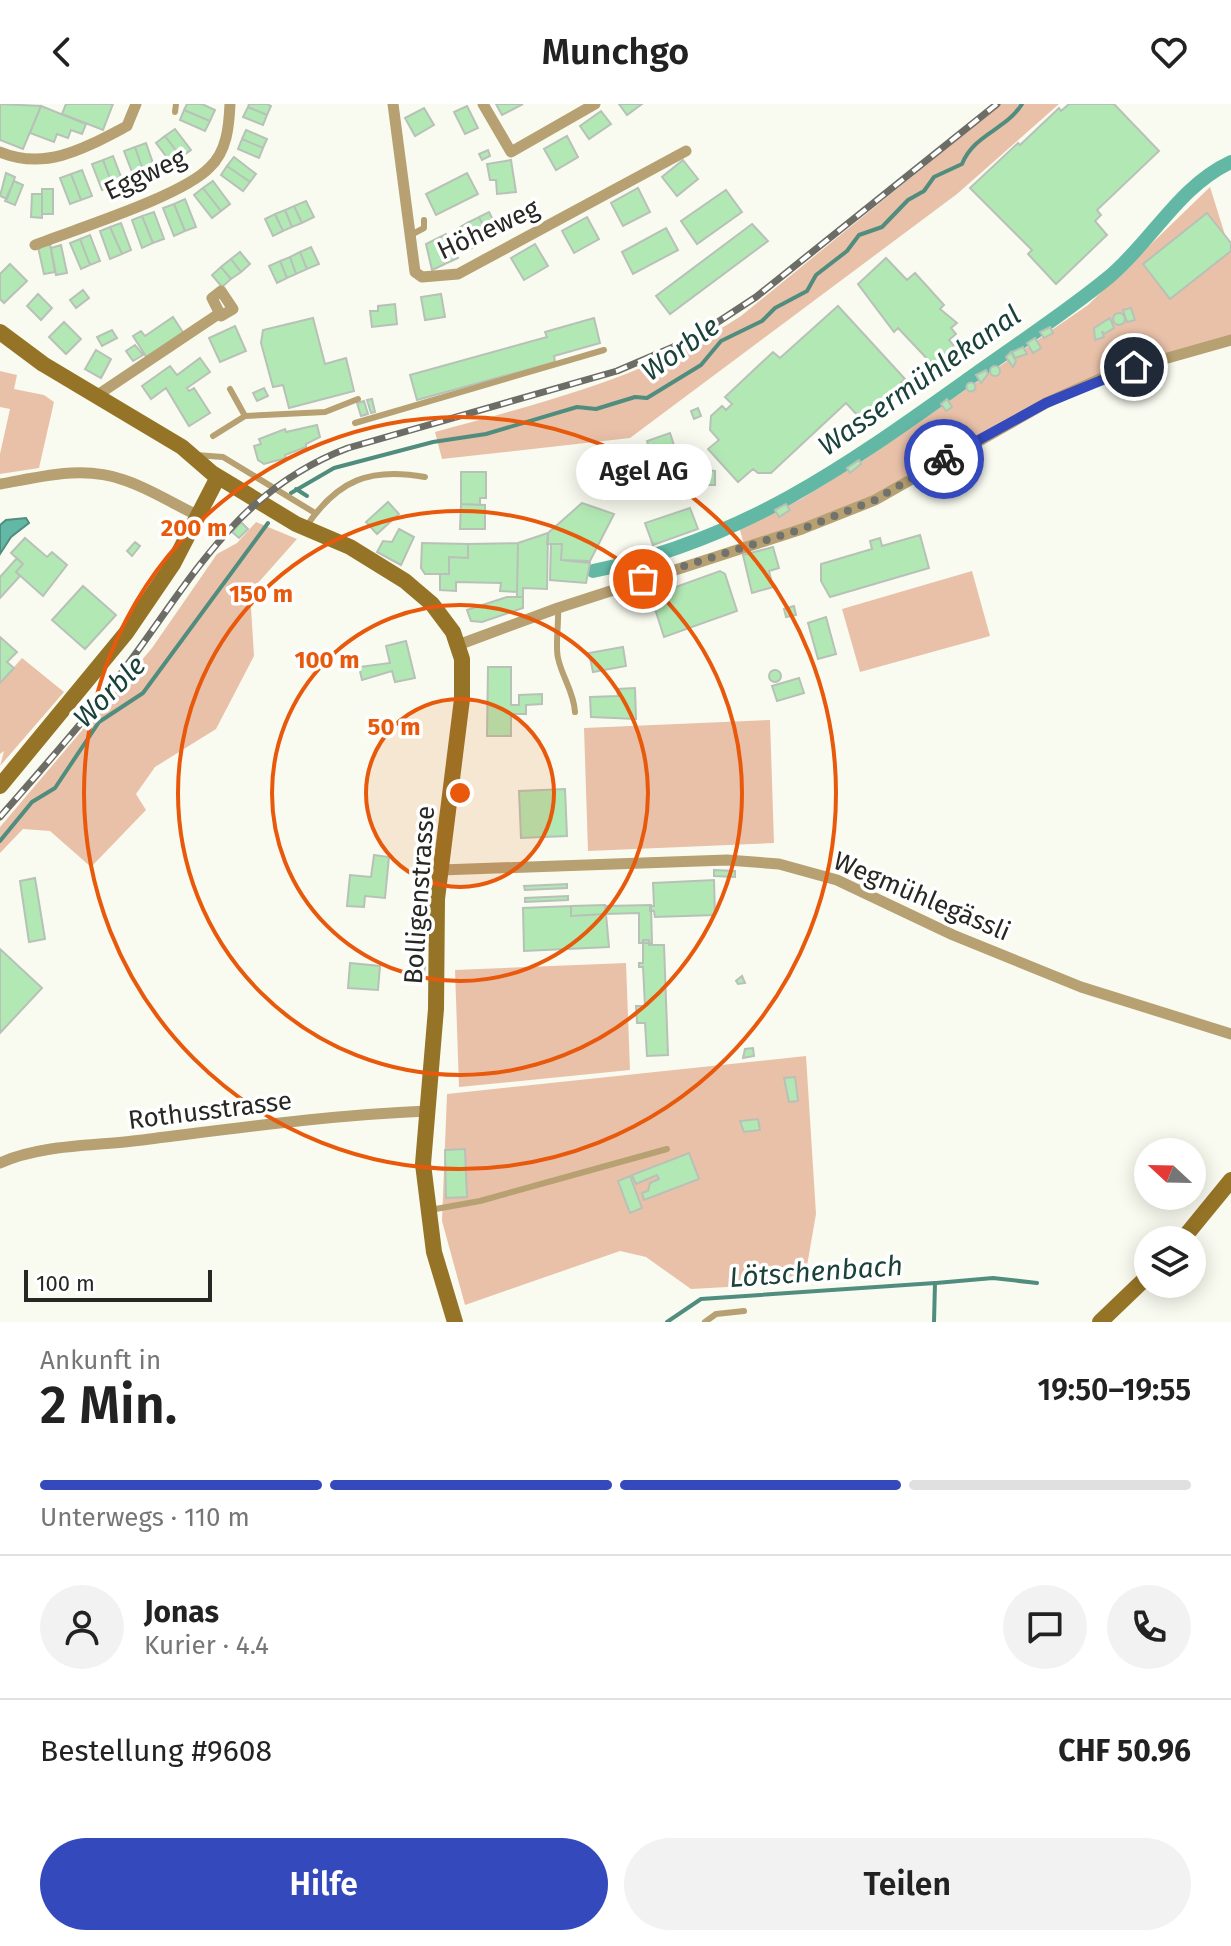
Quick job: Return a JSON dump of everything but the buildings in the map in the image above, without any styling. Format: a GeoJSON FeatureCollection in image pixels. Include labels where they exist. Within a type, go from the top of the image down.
{"type":"FeatureCollection","features":[{"type":"Feature","properties":{"kind":"main road","name":"Bolligenstrasse"},"geometry":{"type":"LineString","coordinates":[[0,332],[96,396],[193,454],[218,477],[304,529],[350,547],[415,589],[443,617],[458,645],[462,659],[462,699],[441,870],[435,1020],[423,1164],[426,1210],[443,1288],[455,1322]]}},
{"type":"Feature","properties":{"kind":"main road"},"geometry":{"type":"LineString","coordinates":[[0,786],[126,633],[173,564],[218,477]]}},
{"type":"Feature","properties":{"kind":"main road"},"geometry":{"type":"LineString","coordinates":[[1193,1226],[1231,1180]]}},
{"type":"Feature","properties":{"kind":"main road"},"geometry":{"type":"LineString","coordinates":[[1100,1322],[1134,1289]]}},
{"type":"Feature","properties":{"kind":"street","name":"Eggweg"},"geometry":{"type":"LineString","coordinates":[[0,152],[18,159],[43,161],[127,126],[136,104]]}},
{"type":"Feature","properties":{"kind":"street","name":"Eggweg"},"geometry":{"type":"LineString","coordinates":[[35,245],[184,186],[211,167],[226,142],[230,104]]}},
{"type":"Feature","properties":{"kind":"street","name":"Höheweg"},"geometry":{"type":"LineString","coordinates":[[393,104],[409,236],[418,275],[450,276],[686,151]]}},
{"type":"Feature","properties":{"kind":"street"},"geometry":{"type":"LineString","coordinates":[[483,104],[511,152],[595,104]]}},
{"type":"Feature","properties":{"kind":"street"},"geometry":{"type":"LineString","coordinates":[[96,396],[220,313]]}},
{"type":"Feature","properties":{"kind":"street"},"geometry":{"type":"LineString","coordinates":[[458,645],[875,500],[1046,403],[1111,374],[1231,340]]}},
{"type":"Feature","properties":{"kind":"street"},"geometry":{"type":"LineString","coordinates":[[0,484],[75,472],[106,475],[131,482],[197,515]]}},
{"type":"Feature","properties":{"kind":"street","name":"Wegmühlegässli"},"geometry":{"type":"LineString","coordinates":[[441,870],[727,860],[779,864],[837,880],[953,935],[1081,987],[1231,1034]]}},
{"type":"Feature","properties":{"kind":"street","name":"Rothusstrasse"},"geometry":{"type":"LineString","coordinates":[[0,1163],[13,1157],[80,1147],[361,1114],[427,1111]]}},
{"type":"Feature","properties":{"kind":"lane"},"geometry":{"type":"LineString","coordinates":[[409,236],[424,228],[424,220]]}},
{"type":"Feature","properties":{"kind":"lane"},"geometry":{"type":"LineString","coordinates":[[355,423],[604,350]]}},
{"type":"Feature","properties":{"kind":"lane"},"geometry":{"type":"LineString","coordinates":[[230,389],[245,416]]}},
{"type":"Feature","properties":{"kind":"lane"},"geometry":{"type":"LineString","coordinates":[[213,436],[245,416],[325,412],[358,399]]}},
{"type":"Feature","properties":{"kind":"lane"},"geometry":{"type":"LineString","coordinates":[[193,454],[223,457],[315,513]]}},
{"type":"Feature","properties":{"kind":"lane"},"geometry":{"type":"LineString","coordinates":[[304,529],[335,491],[368,477],[387,473],[425,477]]}},
{"type":"Feature","properties":{"kind":"lane"},"geometry":{"type":"LineString","coordinates":[[558,608],[560,628],[557,655],[574,700],[575,712]]}},
{"type":"Feature","properties":{"kind":"lane"},"geometry":{"type":"LineString","coordinates":[[426,1210],[480,1201],[667,1149]]}},
{"type":"Feature","properties":{"kind":"lane"},"geometry":{"type":"LineString","coordinates":[[705,1322],[716,1314],[744,1311]]}},
{"type":"Feature","properties":{"kind":"shaded area"},"geometry":{"type":"Polygon","coordinates":[[[1001,104],[1059,104],[957,194],[630,438],[442,459],[435,432],[631,372],[705,338],[741,316],[1001,104]]]}},
{"type":"Feature","properties":{"kind":"shaded area"},"geometry":{"type":"Polygon","coordinates":[[[1210,187],[1231,254],[1231,340],[1111,374],[875,500],[744,545],[740,530],[801,499],[864,460],[1088,305],[1210,187]]]}},
{"type":"Feature","properties":{"kind":"shaded area"},"geometry":{"type":"Polygon","coordinates":[[[0,371],[17,375],[14,389],[44,395],[54,402],[39,468],[0,474],[0,454],[10,409],[0,407],[0,371]]]}},
{"type":"Feature","properties":{"kind":"shaded area"},"geometry":{"type":"Polygon","coordinates":[[[256,522],[297,539],[250,592],[254,656],[216,729],[155,767],[136,794],[146,810],[91,867],[50,831],[23,829],[0,853],[0,827],[152,648],[217,554],[237,543],[256,522]]]}},
{"type":"Feature","properties":{"kind":"shaded area"},"geometry":{"type":"Polygon","coordinates":[[[972,571],[990,636],[860,672],[842,609],[972,571]]]}},
{"type":"Feature","properties":{"kind":"shaded area"},"geometry":{"type":"Polygon","coordinates":[[[22,658],[64,692],[0,766],[4,751],[0,754],[0,683],[22,658]]]}},
{"type":"Feature","properties":{"kind":"shaded area"},"geometry":{"type":"Polygon","coordinates":[[[770,720],[774,843],[588,851],[584,728],[770,720]]]}},
{"type":"Feature","properties":{"kind":"shaded area"},"geometry":{"type":"Polygon","coordinates":[[[626,963],[630,1070],[459,1087],[455,970],[626,963]]]}},
{"type":"Feature","properties":{"kind":"shaded area"},"geometry":{"type":"Polygon","coordinates":[[[806,1056],[816,1214],[804,1283],[691,1289],[646,1257],[620,1251],[465,1305],[442,1221],[447,1094],[806,1056]]]}},
{"type":"Feature","properties":{"kind":"water"},"geometry":{"type":"Polygon","coordinates":[[[26,518],[29,523],[11,537],[0,554],[0,525],[6,520],[26,518]]]}},
{"type":"Feature","properties":{"kind":"waterway","name":"Worble"},"geometry":{"type":"LineString","coordinates":[[291,493],[334,468],[433,442],[486,434],[577,407],[596,409],[635,397],[647,398],[701,365],[721,341],[762,321],[775,308],[807,291],[816,275],[847,251],[859,235],[882,227],[908,200],[924,191],[934,177],[962,164],[974,146],[1008,120],[1022,104]]}},
{"type":"Feature","properties":{"kind":"waterway","name":"Wassermühlekanal"},"geometry":{"type":"LineString","coordinates":[[593,571],[698,540],[745,520],[835,470],[1092,291],[1124,263],[1196,185],[1231,162]]}},
{"type":"Feature","properties":{"kind":"waterway","name":"Wassermühlekanal"},"geometry":{"type":"LineString","coordinates":[[296,489],[307,496]]}},
{"type":"Feature","properties":{"kind":"waterway","name":"Worble"},"geometry":{"type":"LineString","coordinates":[[0,841],[32,802],[55,788],[99,722],[143,693],[268,523]]}},
{"type":"Feature","properties":{"kind":"waterway"},"geometry":{"type":"LineString","coordinates":[[936,1283],[993,1278],[1037,1283]]}},
{"type":"Feature","properties":{"kind":"waterway","name":"Lötschenbach"},"geometry":{"type":"LineString","coordinates":[[667,1322],[701,1299],[935,1283],[934,1322]]}},
{"type":"Feature","properties":{"kind":"railway"},"geometry":{"type":"LineString","coordinates":[[0,817],[108,691],[218,542],[275,488],[309,466],[348,448],[617,371],[692,339],[756,297],[997,104]]}},
{"type":"Feature","properties":{"kind":"way so far"},"geometry":{"type":"LineString","coordinates":[[643,579],[802,529],[875,500],[944,459]]}},
{"type":"Feature","properties":{"kind":"place","name":"Agel AG"},"geometry":{"type":"Point","coordinates":[643,579]}},
{"type":"Feature","properties":{"kind":"route"},"geometry":{"type":"LineString","coordinates":[[944,459],[1046,403],[1134,367]]}}]}
